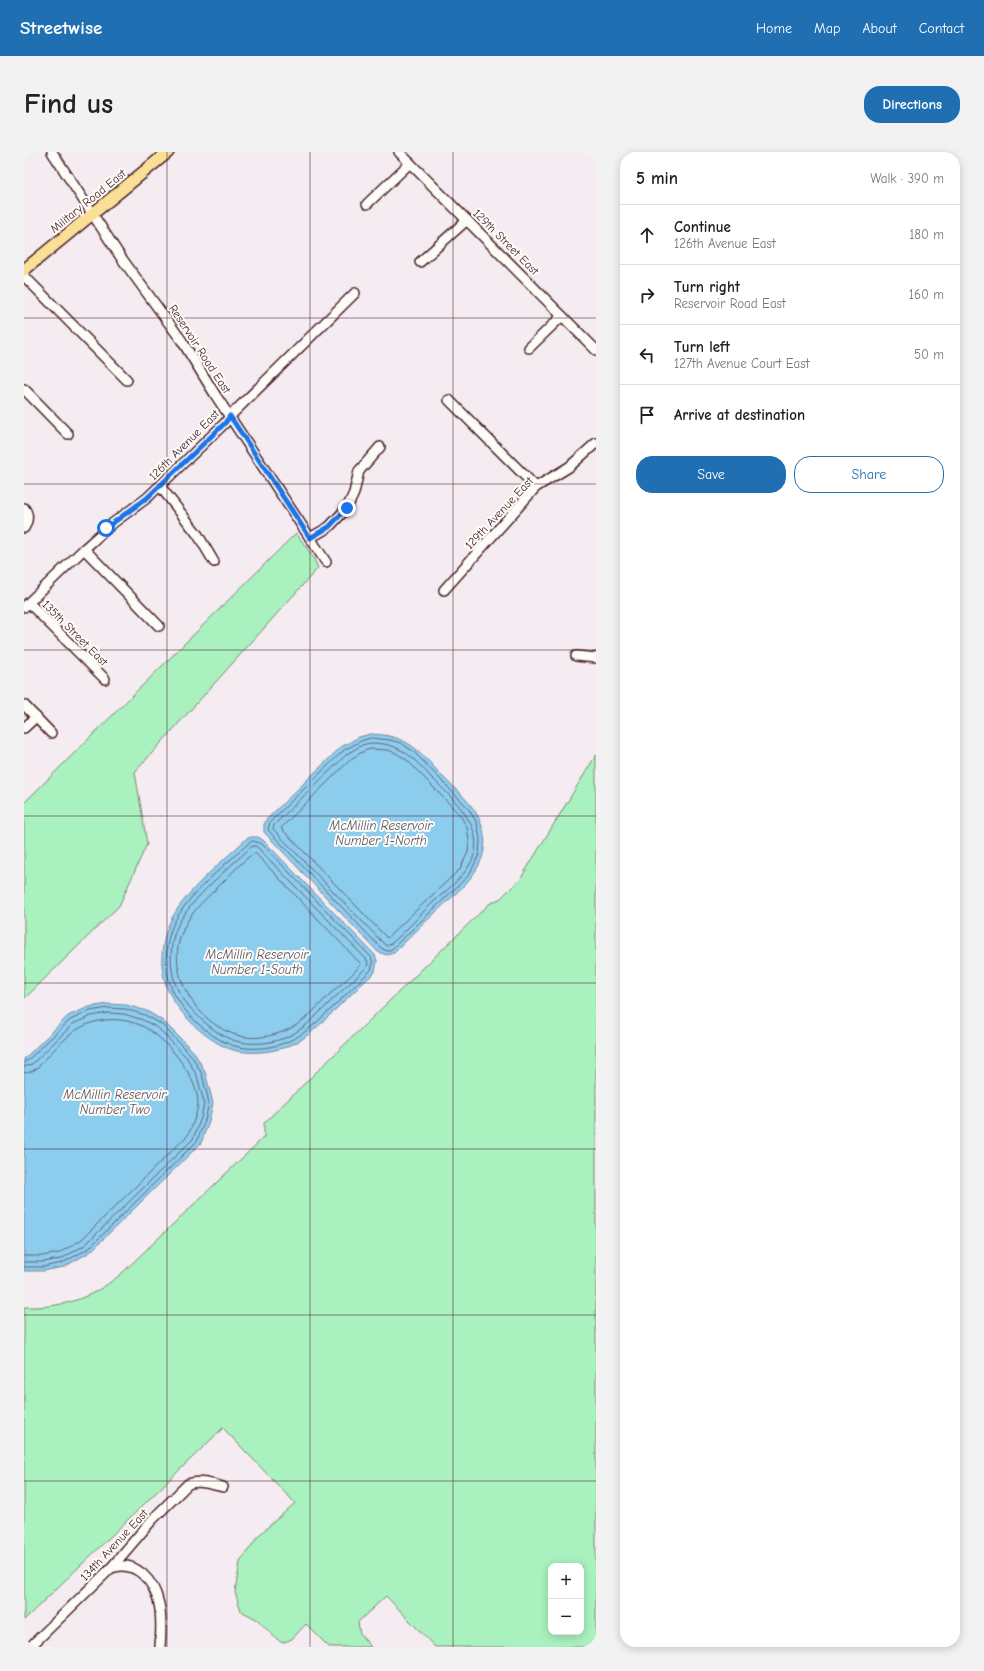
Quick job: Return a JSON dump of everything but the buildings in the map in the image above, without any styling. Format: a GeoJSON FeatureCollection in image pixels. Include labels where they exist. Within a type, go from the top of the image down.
{"type":"FeatureCollection","features":[{"type":"Feature","properties":{"kind":"main road","name":"Military Road East"},"geometry":{"type":"LineString","coordinates":[[24,270],[168,152]]}},
{"type":"Feature","properties":{"kind":"street","name":"Reservoir Road East"},"geometry":{"type":"LineString","coordinates":[[52,152],[91,214],[133,275],[160,308],[326,562]]}},
{"type":"Feature","properties":{"kind":"street","name":"129th Street East"},"geometry":{"type":"LineString","coordinates":[[399,152],[596,350]]}},
{"type":"Feature","properties":{"kind":"street"},"geometry":{"type":"LineString","coordinates":[[367,204],[410,163]]}},
{"type":"Feature","properties":{"kind":"street"},"geometry":{"type":"LineString","coordinates":[[420,262],[467,220]]}},
{"type":"Feature","properties":{"kind":"street"},"geometry":{"type":"LineString","coordinates":[[24,276],[126,380]]}},
{"type":"Feature","properties":{"kind":"street","name":"126th Avenue East"},"geometry":{"type":"LineString","coordinates":[[26,605],[84,548],[160,486],[355,293]]}},
{"type":"Feature","properties":{"kind":"street"},"geometry":{"type":"LineString","coordinates":[[529,348],[562,316]]}},
{"type":"Feature","properties":{"kind":"street"},"geometry":{"type":"LineString","coordinates":[[24,389],[68,434]]}},
{"type":"Feature","properties":{"kind":"street"},"geometry":{"type":"LineString","coordinates":[[449,400],[536,487]]}},
{"type":"Feature","properties":{"kind":"street","name":"129th Avenue East"},"geometry":{"type":"LineString","coordinates":[[444,590],[536,487],[575,462],[596,443]]}},
{"type":"Feature","properties":{"kind":"street"},"geometry":{"type":"LineString","coordinates":[[310,538],[329,527],[347,508],[354,493],[359,471],[380,447]]}},
{"type":"Feature","properties":{"kind":"street"},"geometry":{"type":"LineString","coordinates":[[160,486],[194,531],[214,562]]}},
{"type":"Feature","properties":{"kind":"street"},"geometry":{"type":"LineString","coordinates":[[24,508],[27,514],[24,528]]}},
{"type":"Feature","properties":{"kind":"street"},"geometry":{"type":"LineString","coordinates":[[84,548],[159,626]]}},
{"type":"Feature","properties":{"kind":"street","name":"135th Street East"},"geometry":{"type":"LineString","coordinates":[[26,605],[105,680]]}},
{"type":"Feature","properties":{"kind":"street"},"geometry":{"type":"LineString","coordinates":[[576,656],[596,658]]}},
{"type":"Feature","properties":{"kind":"street"},"geometry":{"type":"LineString","coordinates":[[24,705],[51,733]]}},
{"type":"Feature","properties":{"kind":"street"},"geometry":{"type":"LineString","coordinates":[[24,728],[36,717]]}},
{"type":"Feature","properties":{"kind":"street","name":"134th Avenue East"},"geometry":{"type":"LineString","coordinates":[[30,1647],[111,1568],[152,1520],[188,1484],[195,1482],[210,1483],[223,1487]]}},
{"type":"Feature","properties":{"kind":"street"},"geometry":{"type":"LineString","coordinates":[[111,1568],[124,1566],[134,1568],[144,1576],[152,1587],[159,1604],[161,1626],[160,1647]]}},
{"type":"Feature","properties":{"kind":"green space"},"geometry":{"type":"Polygon","coordinates":[[[296,533],[313,557],[318,568],[135,772],[147,844],[119,906],[24,999],[24,803],[296,533]]]}},
{"type":"Feature","properties":{"kind":"green space"},"geometry":{"type":"Polygon","coordinates":[[[596,755],[596,1647],[435,1647],[386,1596],[358,1622],[360,1634],[371,1647],[329,1647],[306,1624],[292,1639],[282,1643],[258,1620],[241,1611],[235,1592],[240,1562],[259,1535],[295,1503],[223,1428],[24,1620],[24,1307],[51,1306],[75,1300],[98,1290],[120,1275],[264,1137],[264,1123],[489,904],[501,898],[521,878],[596,755]]]}},
{"type":"Feature","properties":{"kind":"water","name":"McMillin Reservoir Number 1-North"},"geometry":{"type":"Polygon","coordinates":[[[370,734],[394,737],[404,741],[420,752],[473,808],[480,821],[484,835],[484,848],[481,860],[475,872],[467,882],[394,953],[387,955],[378,952],[264,832],[266,820],[341,747],[359,737],[370,734]]]}},
{"type":"Feature","properties":{"kind":"water","name":"McMillin Reservoir Number 1-South"},"geometry":{"type":"Polygon","coordinates":[[[258,837],[263,840],[375,955],[377,961],[375,972],[308,1035],[297,1042],[271,1051],[244,1052],[227,1048],[216,1042],[205,1035],[185,1016],[177,1006],[166,985],[162,966],[162,952],[166,932],[171,919],[179,906],[212,870],[246,839],[258,837]]]}},
{"type":"Feature","properties":{"kind":"water","name":"McMillin Reservoir Number Two"},"geometry":{"type":"Polygon","coordinates":[[[108,1004],[126,1005],[147,1011],[163,1021],[194,1052],[205,1072],[213,1103],[209,1121],[201,1143],[90,1252],[64,1267],[43,1271],[24,1271],[24,1059],[68,1016],[89,1007],[108,1004]]]}},
{"type":"Feature","properties":{"kind":"route"},"geometry":{"type":"LineString","coordinates":[[106,528],[147,498],[225,423],[230,416],[262,467],[310,538],[329,527],[347,508]]}}]}
